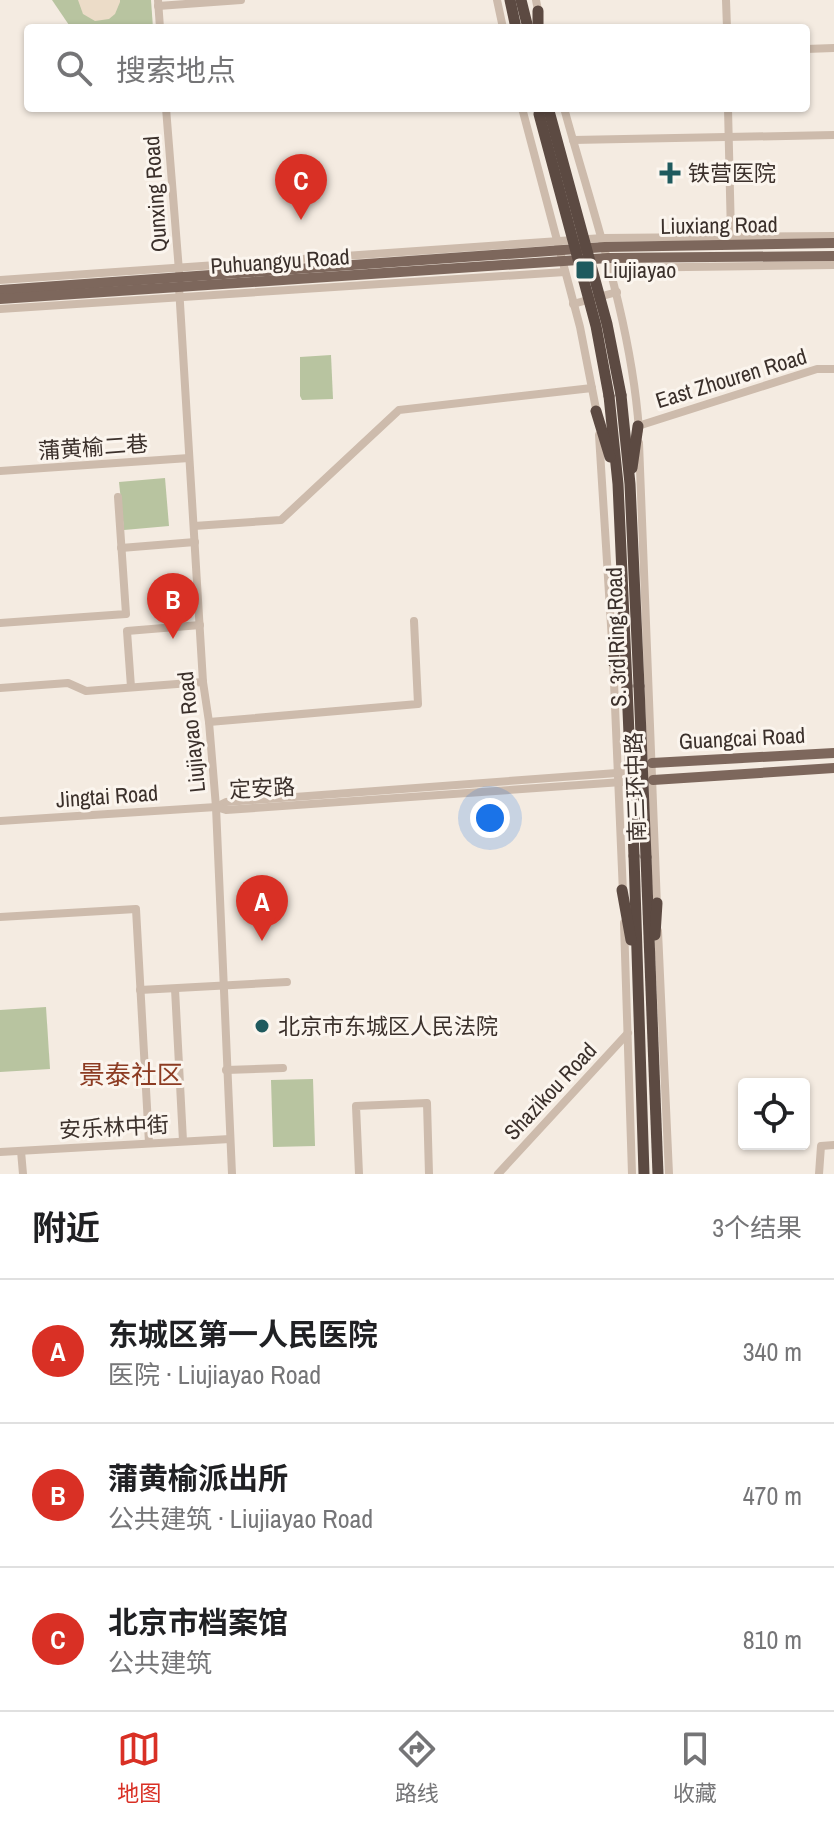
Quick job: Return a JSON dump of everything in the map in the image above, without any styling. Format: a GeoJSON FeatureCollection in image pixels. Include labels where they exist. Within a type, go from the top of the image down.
{"type":"FeatureCollection","features":[{"type":"Feature","properties":{"kind":"highway"},"geometry":{"type":"LineString","coordinates":[[508,0],[512,24]]}},
{"type":"Feature","properties":{"kind":"highway"},"geometry":{"type":"LineString","coordinates":[[521,0],[527,24]]}},
{"type":"Feature","properties":{"kind":"highway","name":"S. 3rd Ring Road"},"geometry":{"type":"LineString","coordinates":[[544,112],[607,324],[615,396],[624,484],[658,1174]]}},
{"type":"Feature","properties":{"kind":"highway"},"geometry":{"type":"LineString","coordinates":[[596,411],[624,484]]}},
{"type":"Feature","properties":{"kind":"highway"},"geometry":{"type":"LineString","coordinates":[[624,484],[638,426]]}},
{"type":"Feature","properties":{"kind":"highway","name":"S. 3rd Ring Road"},"geometry":{"type":"LineString","coordinates":[[624,484],[623,583],[633,686]]}},
{"type":"Feature","properties":{"kind":"highway"},"geometry":{"type":"LineString","coordinates":[[613,662],[623,583]]}},
{"type":"Feature","properties":{"kind":"highway","name":"S. 3rd Ring Road"},"geometry":{"type":"LineString","coordinates":[[640,857],[638,988],[644,1174]]}},
{"type":"Feature","properties":{"kind":"highway"},"geometry":{"type":"LineString","coordinates":[[622,890],[638,988]]}},
{"type":"Feature","properties":{"kind":"highway"},"geometry":{"type":"LineString","coordinates":[[650,996],[657,903]]}},
{"type":"Feature","properties":{"kind":"main road"},"geometry":{"type":"LineString","coordinates":[[772,245],[807,237]]}},
{"type":"Feature","properties":{"kind":"main road","name":"Liuxiang Road"},"geometry":{"type":"LineString","coordinates":[[607,253],[834,243]]}},
{"type":"Feature","properties":{"kind":"main road","name":"Liuxiang Road"},"geometry":{"type":"LineString","coordinates":[[607,253],[834,256]]}},
{"type":"Feature","properties":{"kind":"main road"},"geometry":{"type":"LineString","coordinates":[[560,257],[607,253]]}},
{"type":"Feature","properties":{"kind":"main road","name":"Puhuangyu Road"},"geometry":{"type":"LineString","coordinates":[[0,299],[179,283],[560,257]]}},
{"type":"Feature","properties":{"kind":"main road","name":"Puhuangyu Road"},"geometry":{"type":"LineString","coordinates":[[0,290],[355,276],[560,257]]}},
{"type":"Feature","properties":{"kind":"main road","name":"Guangcai Road"},"geometry":{"type":"LineString","coordinates":[[652,763],[834,753]]}},
{"type":"Feature","properties":{"kind":"main road","name":"Guangcai Road"},"geometry":{"type":"LineString","coordinates":[[653,780],[834,768]]}},
{"type":"Feature","properties":{"kind":"street"},"geometry":{"type":"LineString","coordinates":[[160,24],[158,3],[241,0]]}},
{"type":"Feature","properties":{"kind":"street"},"geometry":{"type":"LineString","coordinates":[[497,0],[502,24]]}},
{"type":"Feature","properties":{"kind":"street"},"geometry":{"type":"LineString","coordinates":[[726,0],[727,24]]}},
{"type":"Feature","properties":{"kind":"street"},"geometry":{"type":"LineString","coordinates":[[810,49],[834,48]]}},
{"type":"Feature","properties":{"kind":"street","name":"Qunxing Road"},"geometry":{"type":"LineString","coordinates":[[166,112],[179,283]]}},
{"type":"Feature","properties":{"kind":"street","name":"南三环中路"},"geometry":{"type":"LineString","coordinates":[[523,112],[592,388],[603,471],[632,1174]]}},
{"type":"Feature","properties":{"kind":"street","name":"南三环中路"},"geometry":{"type":"LineString","coordinates":[[565,112],[617,292],[638,426],[669,1174]]}},
{"type":"Feature","properties":{"kind":"street"},"geometry":{"type":"LineString","coordinates":[[728,112],[731,236]]}},
{"type":"Feature","properties":{"kind":"street"},"geometry":{"type":"LineString","coordinates":[[573,140],[834,135]]}},
{"type":"Feature","properties":{"kind":"street"},"geometry":{"type":"LineString","coordinates":[[549,216],[592,204]]}},
{"type":"Feature","properties":{"kind":"street"},"geometry":{"type":"LineString","coordinates":[[0,280],[363,285],[731,236],[834,236]]}},
{"type":"Feature","properties":{"kind":"street"},"geometry":{"type":"LineString","coordinates":[[607,253],[834,265]]}},
{"type":"Feature","properties":{"kind":"street"},"geometry":{"type":"LineString","coordinates":[[355,276],[363,285]]}},
{"type":"Feature","properties":{"kind":"street"},"geometry":{"type":"LineString","coordinates":[[0,309],[179,283]]}},
{"type":"Feature","properties":{"kind":"street","name":"Liujiayao Road"},"geometry":{"type":"LineString","coordinates":[[179,283],[203,682],[216,807],[232,1174]]}},
{"type":"Feature","properties":{"kind":"street"},"geometry":{"type":"LineString","coordinates":[[573,304],[617,292]]}},
{"type":"Feature","properties":{"kind":"street","name":"East Zhouren Road"},"geometry":{"type":"LineString","coordinates":[[638,426],[817,369],[834,369]]}},
{"type":"Feature","properties":{"kind":"street"},"geometry":{"type":"LineString","coordinates":[[194,526],[281,520],[399,410],[592,388]]}},
{"type":"Feature","properties":{"kind":"street","name":"蒲黄榆二巷"},"geometry":{"type":"LineString","coordinates":[[0,471],[189,458]]}},
{"type":"Feature","properties":{"kind":"street"},"geometry":{"type":"LineString","coordinates":[[0,623],[126,614],[118,497]]}},
{"type":"Feature","properties":{"kind":"street"},"geometry":{"type":"LineString","coordinates":[[121,548],[195,542]]}},
{"type":"Feature","properties":{"kind":"street"},"geometry":{"type":"LineString","coordinates":[[209,722],[418,704],[414,621]]}},
{"type":"Feature","properties":{"kind":"street"},"geometry":{"type":"LineString","coordinates":[[131,687],[127,631],[200,625]]}},
{"type":"Feature","properties":{"kind":"street"},"geometry":{"type":"LineString","coordinates":[[0,688],[68,683],[86,691],[203,682]]}},
{"type":"Feature","properties":{"kind":"street"},"geometry":{"type":"LineString","coordinates":[[615,724],[651,723]]}},
{"type":"Feature","properties":{"kind":"street"},"geometry":{"type":"LineString","coordinates":[[617,778],[652,763]]}},
{"type":"Feature","properties":{"kind":"street"},"geometry":{"type":"LineString","coordinates":[[617,778],[653,780]]}},
{"type":"Feature","properties":{"kind":"street","name":"定安路"},"geometry":{"type":"LineString","coordinates":[[216,807],[226,802],[249,800],[617,778]]}},
{"type":"Feature","properties":{"kind":"street","name":"Jingtai Road"},"geometry":{"type":"LineString","coordinates":[[0,821],[216,807]]}},
{"type":"Feature","properties":{"kind":"street"},"geometry":{"type":"LineString","coordinates":[[619,823],[655,822]]}},
{"type":"Feature","properties":{"kind":"street"},"geometry":{"type":"LineString","coordinates":[[0,917],[136,909],[149,1143]]}},
{"type":"Feature","properties":{"kind":"street"},"geometry":{"type":"LineString","coordinates":[[140,990],[287,982]]}},
{"type":"Feature","properties":{"kind":"street"},"geometry":{"type":"LineString","coordinates":[[175,989],[183,1141]]}},
{"type":"Feature","properties":{"kind":"street","name":"Shazikou Road"},"geometry":{"type":"LineString","coordinates":[[498,1174],[628,1033]]}},
{"type":"Feature","properties":{"kind":"street"},"geometry":{"type":"LineString","coordinates":[[226,1070],[283,1068]]}},
{"type":"Feature","properties":{"kind":"street"},"geometry":{"type":"LineString","coordinates":[[359,1174],[356,1106],[427,1103],[429,1174]]}},
{"type":"Feature","properties":{"kind":"street","name":"安乐林中街"},"geometry":{"type":"LineString","coordinates":[[0,1152],[230,1139]]}},
{"type":"Feature","properties":{"kind":"street"},"geometry":{"type":"LineString","coordinates":[[819,1174],[821,1146],[834,1145]]}},
{"type":"Feature","properties":{"kind":"street"},"geometry":{"type":"LineString","coordinates":[[21,1151],[23,1174]]}},
{"type":"Feature","properties":{"kind":"green space"},"geometry":{"type":"Polygon","coordinates":[[[52,0],[151,0],[153,24],[68,24],[52,0]]]}},
{"type":"Feature","properties":{"kind":"green space"},"geometry":{"type":"Polygon","coordinates":[[[331,355],[333,399],[302,400],[300,357],[331,355]]]}},
{"type":"Feature","properties":{"kind":"green space"},"geometry":{"type":"Polygon","coordinates":[[[165,478],[169,526],[124,530],[119,482],[165,478]]]}},
{"type":"Feature","properties":{"kind":"green space"},"geometry":{"type":"Polygon","coordinates":[[[46,1007],[50,1069],[0,1072],[0,1010],[46,1007]]]}},
{"type":"Feature","properties":{"kind":"green space"},"geometry":{"type":"Polygon","coordinates":[[[313,1079],[315,1146],[273,1147],[271,1080],[313,1079]]]}},
{"type":"Feature","properties":{"kind":"shaded area"},"geometry":{"type":"Polygon","coordinates":[[[78,0],[120,2],[109,19],[95,21],[83,14],[78,0]]]}},
{"type":"Feature","properties":{"kind":"place","name":"铁营医院"},"geometry":{"type":"Point","coordinates":[670,173]}},
{"type":"Feature","properties":{"kind":"place","name":"北京市档案馆"},"geometry":{"type":"Point","coordinates":[301,220]}},
{"type":"Feature","properties":{"kind":"place","name":"Liujiayao"},"geometry":{"type":"Point","coordinates":[585,270]}},
{"type":"Feature","properties":{"kind":"place","name":"蒲黄榆派出所"},"geometry":{"type":"Point","coordinates":[173,639]}},
{"type":"Feature","properties":{"kind":"place","name":"东城区第一人民医院"},"geometry":{"type":"Point","coordinates":[262,941]}},
{"type":"Feature","properties":{"kind":"place","name":"北京市东城区人民法院"},"geometry":{"type":"Point","coordinates":[262,1026]}},
{"type":"Feature","properties":{"kind":"district","name":"景泰社区"},"geometry":{"type":"Point","coordinates":[131,1074]}}]}
